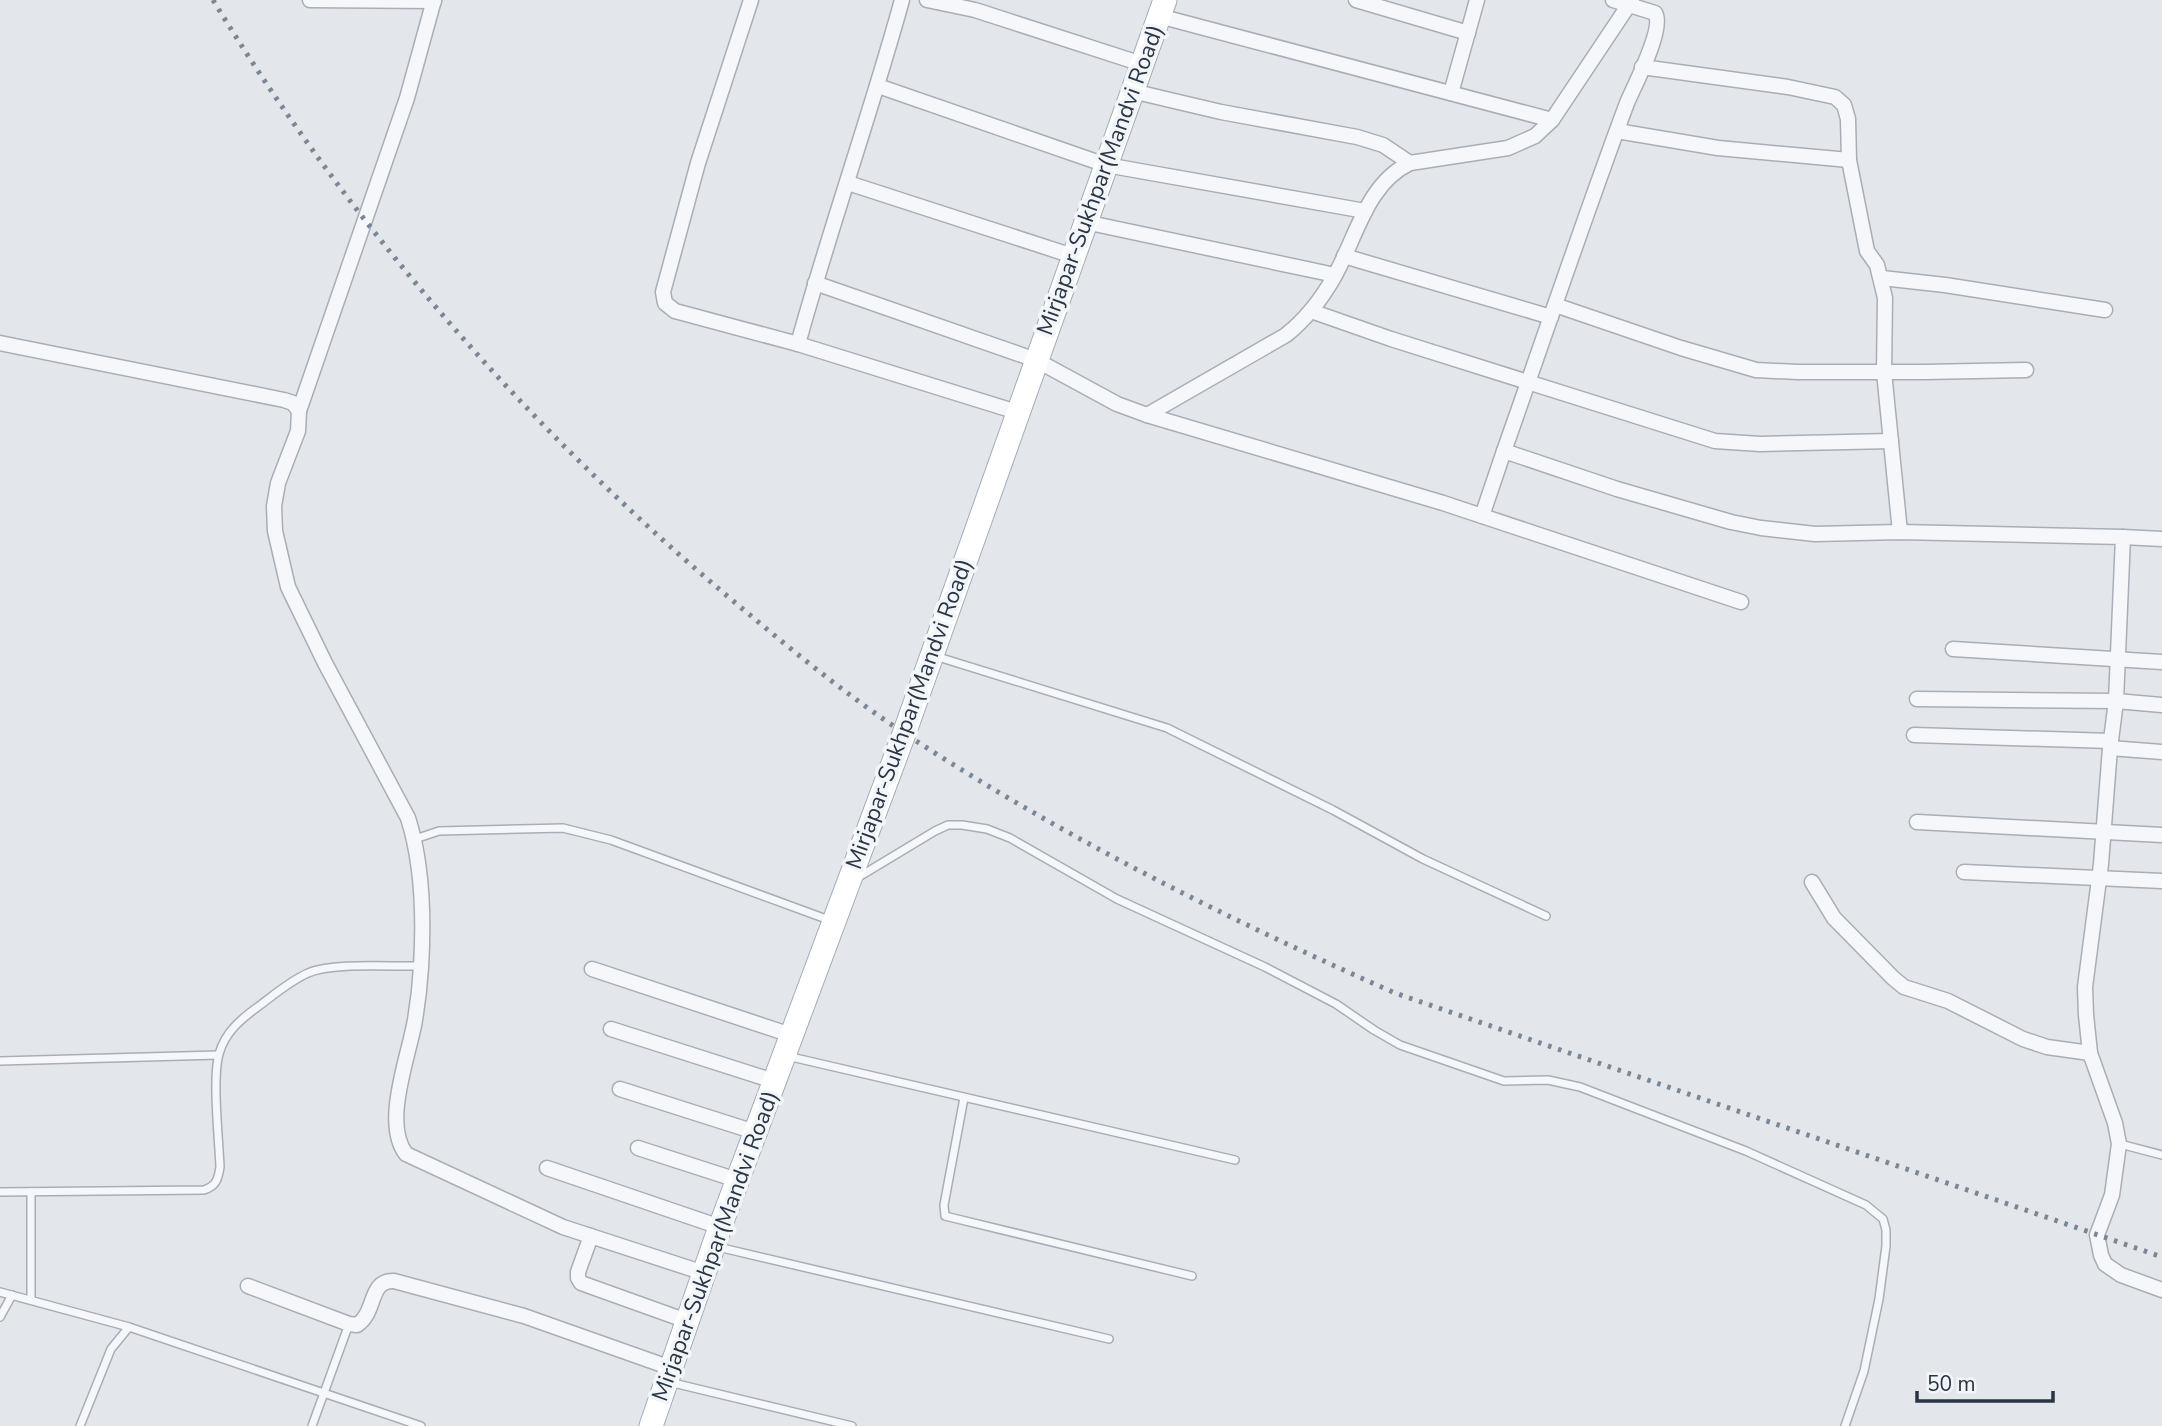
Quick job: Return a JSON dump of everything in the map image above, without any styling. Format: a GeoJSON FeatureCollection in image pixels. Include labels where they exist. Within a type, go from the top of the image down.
{"type":"FeatureCollection","features":[{"type":"Feature","properties":{"kind":"main road","name":"Mirjapar-Sukhpar(Mandvi Road)"},"geometry":{"type":"LineString","coordinates":[[651,1426],[716,1237],[931,654],[1162,8]]}},
{"type":"Feature","properties":{"kind":"street"},"geometry":{"type":"LineString","coordinates":[[310,0],[434,1],[407,98],[299,411],[298,431],[278,483],[274,506],[275,531],[288,587],[325,663],[408,818],[415,838],[422,936],[421,967],[415,1019],[399,1095],[396,1137],[406,1154],[533,1214],[704,1273]]}},
{"type":"Feature","properties":{"kind":"street"},"geometry":{"type":"LineString","coordinates":[[751,0],[698,163],[663,292],[665,303],[675,311],[798,344],[1017,412]]}},
{"type":"Feature","properties":{"kind":"street"},"geometry":{"type":"LineString","coordinates":[[798,344],[902,0]]}},
{"type":"Feature","properties":{"kind":"street"},"geometry":{"type":"LineString","coordinates":[[927,0],[975,10],[1142,64]]}},
{"type":"Feature","properties":{"kind":"street"},"geometry":{"type":"LineString","coordinates":[[1356,0],[1468,33]]}},
{"type":"Feature","properties":{"kind":"street"},"geometry":{"type":"LineString","coordinates":[[1451,93],[1477,0]]}},
{"type":"Feature","properties":{"kind":"street"},"geometry":{"type":"LineString","coordinates":[[1482,516],[1553,311],[1653,41],[1658,18],[1655,13],[1631,2],[1613,0]]}},
{"type":"Feature","properties":{"kind":"street"},"geometry":{"type":"LineString","coordinates":[[1147,415],[1286,335],[1311,311],[1335,275],[1365,211],[1398,169],[1410,163],[1508,148],[1535,136],[1552,120],[1631,2]]}},
{"type":"Feature","properties":{"kind":"street"},"geometry":{"type":"LineString","coordinates":[[1162,8],[1552,120]]}},
{"type":"Feature","properties":{"kind":"street"},"geometry":{"type":"LineString","coordinates":[[1642,67],[1788,87],[1835,97],[1844,106],[1848,119],[1849,160],[1867,251],[1882,278],[1885,298],[1884,372],[1900,532]]}},
{"type":"Feature","properties":{"kind":"street"},"geometry":{"type":"LineString","coordinates":[[878,86],[1105,165],[1365,211]]}},
{"type":"Feature","properties":{"kind":"street"},"geometry":{"type":"LineString","coordinates":[[1132,91],[1221,112],[1357,137],[1383,145],[1410,163]]}},
{"type":"Feature","properties":{"kind":"street"},"geometry":{"type":"LineString","coordinates":[[1618,131],[1718,148],[1849,160]]}},
{"type":"Feature","properties":{"kind":"street"},"geometry":{"type":"LineString","coordinates":[[848,183],[1073,256]]}},
{"type":"Feature","properties":{"kind":"street"},"geometry":{"type":"LineString","coordinates":[[1085,222],[1335,275]]}},
{"type":"Feature","properties":{"kind":"street"},"geometry":{"type":"LineString","coordinates":[[1344,256],[1553,311],[1756,370],[2026,370]]}},
{"type":"Feature","properties":{"kind":"street"},"geometry":{"type":"LineString","coordinates":[[1882,278],[2105,310]]}},
{"type":"Feature","properties":{"kind":"street"},"geometry":{"type":"LineString","coordinates":[[815,283],[1036,360],[1117,404],[1147,415],[1482,516],[1741,602]]}},
{"type":"Feature","properties":{"kind":"street"},"geometry":{"type":"LineString","coordinates":[[1311,311],[1391,339],[1715,441],[1760,444],[1891,441]]}},
{"type":"Feature","properties":{"kind":"street"},"geometry":{"type":"LineString","coordinates":[[0,343],[284,400],[293,403],[299,411]]}},
{"type":"Feature","properties":{"kind":"street"},"geometry":{"type":"LineString","coordinates":[[1504,451],[1617,489],[1761,528],[1815,534],[1900,532],[2162,539]]}},
{"type":"Feature","properties":{"kind":"street"},"geometry":{"type":"LineString","coordinates":[[2123,537],[2116,701],[2085,987],[2085,1015],[2090,1053],[2115,1123],[2119,1144],[2112,1195],[2097,1235],[2101,1255],[2105,1264],[2121,1275],[2162,1290]]}},
{"type":"Feature","properties":{"kind":"street"},"geometry":{"type":"LineString","coordinates":[[1953,649],[2162,662]]}},
{"type":"Feature","properties":{"kind":"street"},"geometry":{"type":"LineString","coordinates":[[1917,699],[2116,701],[2162,705]]}},
{"type":"Feature","properties":{"kind":"street"},"geometry":{"type":"LineString","coordinates":[[1914,735],[2110,745],[2162,752]]}},
{"type":"Feature","properties":{"kind":"street"},"geometry":{"type":"LineString","coordinates":[[1917,822],[2162,835]]}},
{"type":"Feature","properties":{"kind":"street"},"geometry":{"type":"LineString","coordinates":[[1964,872],[2162,881]]}},
{"type":"Feature","properties":{"kind":"street"},"geometry":{"type":"LineString","coordinates":[[1812,882],[1834,918],[1905,987],[1948,1001],[2023,1039],[2047,1047],[2090,1053]]}},
{"type":"Feature","properties":{"kind":"street"},"geometry":{"type":"LineString","coordinates":[[592,969],[787,1046]]}},
{"type":"Feature","properties":{"kind":"street"},"geometry":{"type":"LineString","coordinates":[[611,1029],[774,1080]]}},
{"type":"Feature","properties":{"kind":"street"},"geometry":{"type":"LineString","coordinates":[[620,1089],[755,1132]]}},
{"type":"Feature","properties":{"kind":"street"},"geometry":{"type":"LineString","coordinates":[[638,1148],[737,1180]]}},
{"type":"Feature","properties":{"kind":"street"},"geometry":{"type":"LineString","coordinates":[[547,1168],[716,1237]]}},
{"type":"Feature","properties":{"kind":"street"},"geometry":{"type":"LineString","coordinates":[[591,1236],[578,1272],[581,1283],[687,1321]]}},
{"type":"Feature","properties":{"kind":"street"},"geometry":{"type":"LineString","coordinates":[[248,1286],[357,1325],[369,1314],[379,1285],[394,1281],[524,1316],[668,1375]]}},
{"type":"Feature","properties":{"kind":"lane"},"geometry":{"type":"LineString","coordinates":[[931,654],[1167,728],[1333,810],[1423,859],[1546,916]]}},
{"type":"Feature","properties":{"kind":"lane"},"geometry":{"type":"LineString","coordinates":[[847,884],[948,825],[986,829],[1010,838],[1117,899],[1324,997],[1401,1045],[1504,1081],[1548,1080],[1580,1087],[1746,1150],[1866,1205],[1883,1219],[1886,1246],[1879,1298],[1864,1371],[1845,1426]]}},
{"type":"Feature","properties":{"kind":"lane"},"geometry":{"type":"LineString","coordinates":[[415,838],[439,831],[563,828],[611,840],[833,921]]}},
{"type":"Feature","properties":{"kind":"lane"},"geometry":{"type":"LineString","coordinates":[[0,1192],[204,1191],[212,1187],[218,1180],[220,1167],[216,1073],[218,1055],[237,1023],[293,980],[312,971],[343,967],[421,967]]}},
{"type":"Feature","properties":{"kind":"lane"},"geometry":{"type":"LineString","coordinates":[[787,1046],[964,1098],[1235,1160]]}},
{"type":"Feature","properties":{"kind":"lane"},"geometry":{"type":"LineString","coordinates":[[0,1060],[218,1055]]}},
{"type":"Feature","properties":{"kind":"lane"},"geometry":{"type":"LineString","coordinates":[[964,1098],[944,1205],[945,1216],[1192,1276]]}},
{"type":"Feature","properties":{"kind":"lane"},"geometry":{"type":"LineString","coordinates":[[2119,1144],[2162,1155]]}},
{"type":"Feature","properties":{"kind":"lane"},"geometry":{"type":"LineString","coordinates":[[31,1192],[31,1300]]}},
{"type":"Feature","properties":{"kind":"lane"},"geometry":{"type":"LineString","coordinates":[[716,1237],[1109,1339]]}},
{"type":"Feature","properties":{"kind":"lane"},"geometry":{"type":"LineString","coordinates":[[0,1292],[129,1327],[421,1426]]}},
{"type":"Feature","properties":{"kind":"lane"},"geometry":{"type":"LineString","coordinates":[[0,1317],[12,1295]]}},
{"type":"Feature","properties":{"kind":"lane"},"geometry":{"type":"LineString","coordinates":[[312,1426],[349,1324]]}},
{"type":"Feature","properties":{"kind":"lane"},"geometry":{"type":"LineString","coordinates":[[80,1426],[111,1349],[129,1327]]}},
{"type":"Feature","properties":{"kind":"lane"},"geometry":{"type":"LineString","coordinates":[[668,1375],[852,1426]]}},
{"type":"Feature","properties":{"kind":"railway"},"geometry":{"type":"LineString","coordinates":[[213,0],[324,166],[448,321],[515,395],[584,466],[732,600],[840,687],[907,735],[1085,842],[1270,936],[1395,993],[2162,1257]]}}]}
